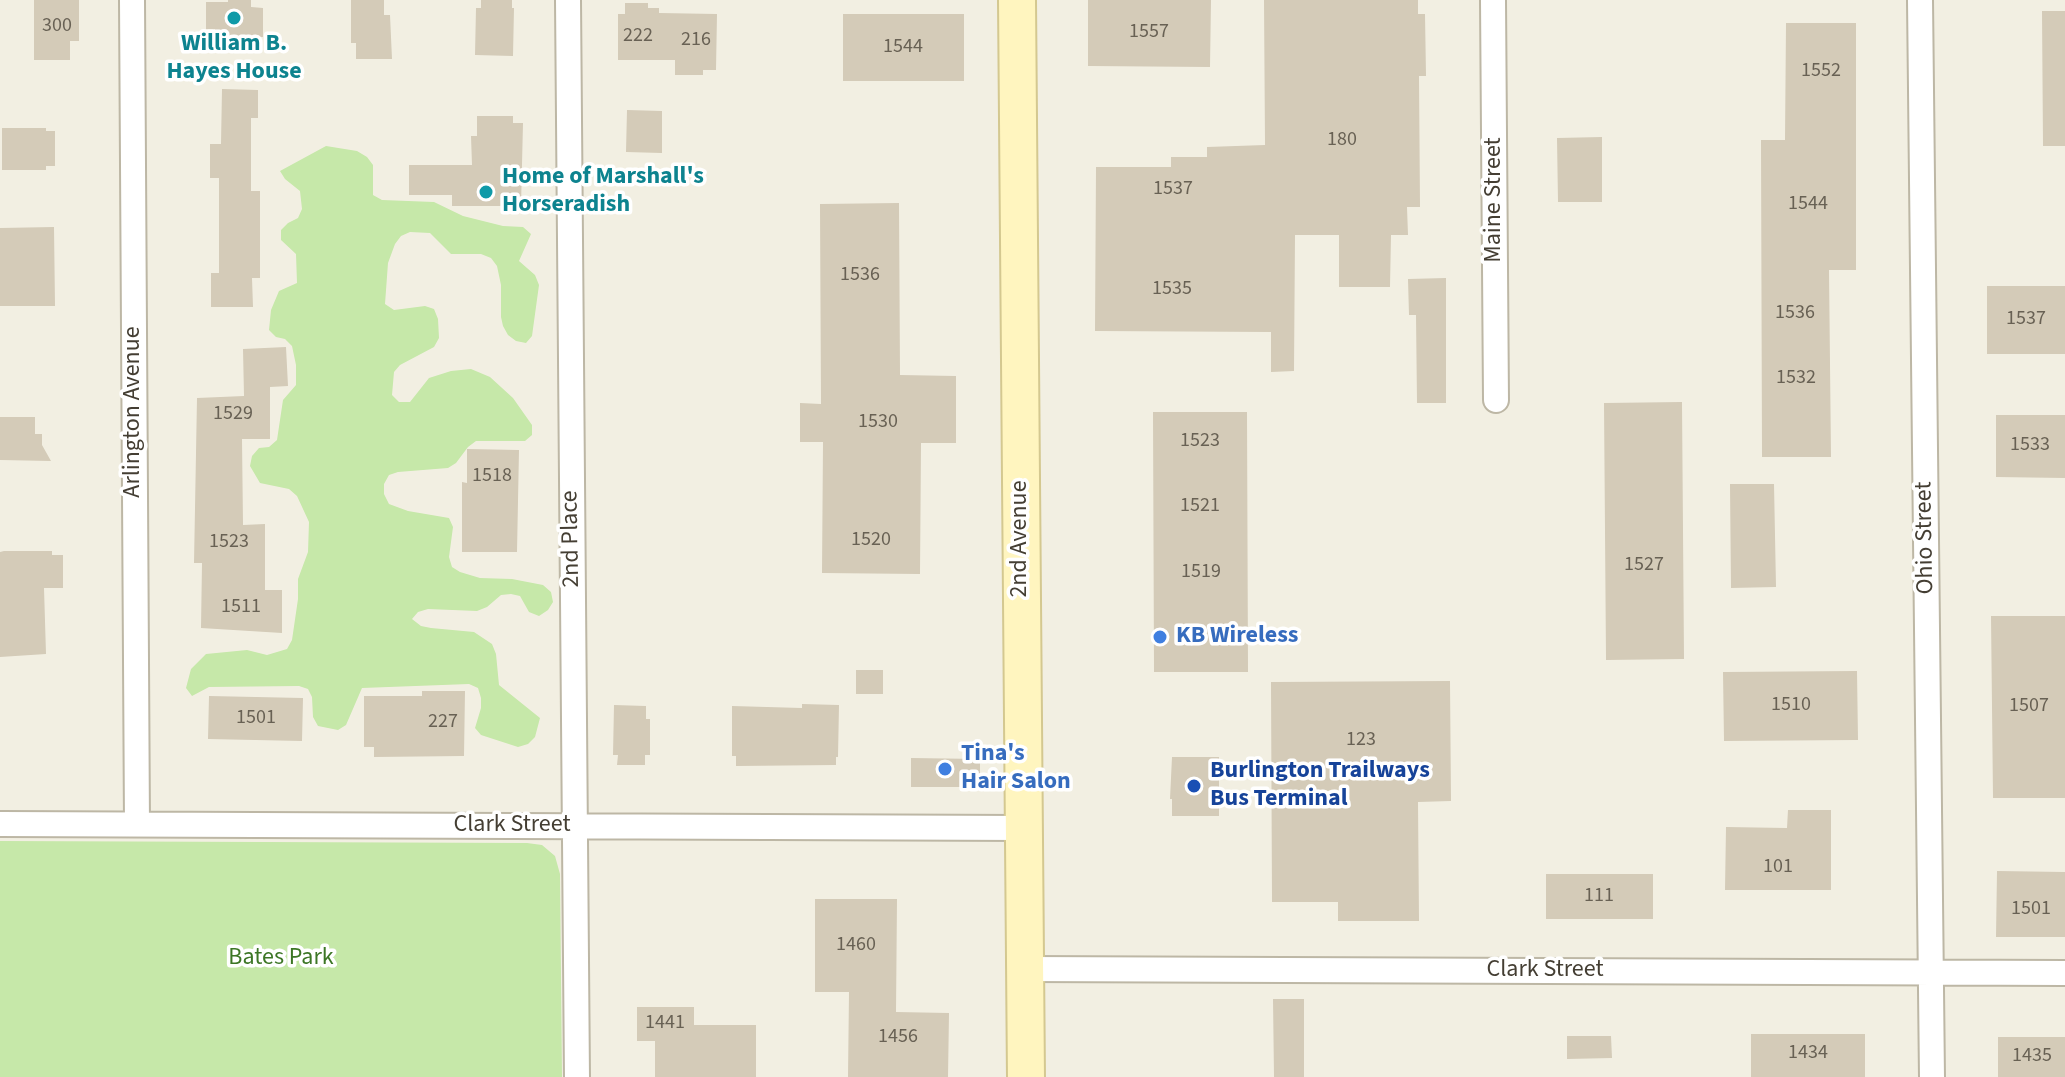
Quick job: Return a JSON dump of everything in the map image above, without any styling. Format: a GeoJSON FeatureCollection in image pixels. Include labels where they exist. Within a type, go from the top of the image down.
{"type":"FeatureCollection","features":[{"type":"Feature","properties":{"kind":"main road","name":"2nd Avenue"},"geometry":{"type":"LineString","coordinates":[[1017,0],[1026,1077]]}},
{"type":"Feature","properties":{"kind":"street","name":"Arlington Avenue"},"geometry":{"type":"LineString","coordinates":[[132,0],[137,824]]}},
{"type":"Feature","properties":{"kind":"street","name":"2nd Place"},"geometry":{"type":"LineString","coordinates":[[568,0],[577,1077]]}},
{"type":"Feature","properties":{"kind":"street","name":"Maine Street"},"geometry":{"type":"LineString","coordinates":[[1493,0],[1496,400]]}},
{"type":"Feature","properties":{"kind":"street","name":"Ohio Street"},"geometry":{"type":"LineString","coordinates":[[1920,0],[1932,1077]]}},
{"type":"Feature","properties":{"kind":"street","name":"Clark Street"},"geometry":{"type":"LineString","coordinates":[[0,824],[1024,828]]}},
{"type":"Feature","properties":{"kind":"street","name":"Clark Street"},"geometry":{"type":"LineString","coordinates":[[1025,969],[2065,973]]}},
{"type":"Feature","properties":{"kind":"green space"},"geometry":{"type":"Polygon","coordinates":[[[326,146],[357,151],[367,157],[373,165],[373,195],[382,200],[434,202],[463,216],[503,226],[523,227],[531,234],[519,261],[535,275],[539,285],[532,336],[526,343],[516,341],[503,326],[501,285],[497,266],[491,258],[481,254],[451,254],[430,233],[410,232],[401,236],[395,244],[388,263],[385,304],[394,310],[425,306],[434,309],[438,319],[439,338],[434,347],[400,365],[394,372],[392,395],[399,402],[410,402],[429,378],[471,369],[490,377],[513,398],[532,425],[532,435],[525,441],[476,441],[448,468],[398,472],[389,475],[384,484],[384,494],[389,504],[408,511],[449,518],[453,527],[449,557],[452,567],[480,578],[512,579],[543,585],[551,592],[553,602],[539,616],[529,612],[520,596],[511,594],[501,595],[477,611],[428,609],[418,612],[412,619],[421,626],[474,632],[492,644],[499,685],[540,718],[535,737],[528,744],[518,747],[481,735],[475,728],[481,698],[478,688],[469,684],[362,688],[346,725],[338,730],[318,726],[313,717],[312,697],[308,689],[299,686],[209,687],[192,696],[186,688],[191,669],[206,654],[247,650],[267,655],[287,649],[292,640],[298,579],[308,552],[309,522],[297,496],[289,489],[260,483],[250,466],[252,456],[259,448],[269,447],[277,440],[283,400],[296,385],[292,346],[269,330],[271,310],[279,291],[297,283],[296,254],[281,240],[281,230],[298,218],[302,209],[300,191],[280,171],[326,146]]]}},
{"type":"Feature","properties":{"kind":"green space","name":"Bates Park"},"geometry":{"type":"Polygon","coordinates":[[[0,841],[542,845],[555,856],[560,874],[562,1077],[0,1077],[0,841]]]}},
{"type":"Feature","properties":{"kind":"building"},"geometry":{"type":"Polygon","coordinates":[[[34,0],[79,0],[79,41],[70,41],[70,60],[34,60],[34,0]]]}},
{"type":"Feature","properties":{"kind":"building","name":"William B. Hayes House"},"geometry":{"type":"Polygon","coordinates":[[[251,0],[251,7],[263,8],[263,37],[242,37],[242,43],[215,42],[215,29],[206,29],[206,2],[251,0]]]}},
{"type":"Feature","properties":{"kind":"building"},"geometry":{"type":"Polygon","coordinates":[[[351,0],[384,0],[384,15],[390,15],[392,59],[356,59],[356,43],[351,43],[351,0]]]}},
{"type":"Feature","properties":{"kind":"building"},"geometry":{"type":"Polygon","coordinates":[[[481,0],[512,0],[513,56],[475,55],[476,8],[481,8],[481,0]]]}},
{"type":"Feature","properties":{"kind":"building"},"geometry":{"type":"Polygon","coordinates":[[[1088,0],[1211,0],[1210,67],[1088,66],[1088,0]]]}},
{"type":"Feature","properties":{"kind":"building"},"geometry":{"type":"Polygon","coordinates":[[[1264,0],[1418,0],[1418,14],[1425,14],[1426,76],[1419,76],[1420,207],[1407,207],[1408,235],[1391,235],[1390,287],[1339,287],[1339,235],[1295,235],[1294,371],[1271,372],[1271,332],[1095,331],[1096,167],[1171,167],[1171,157],[1207,157],[1207,147],[1265,145],[1264,0]]]}},
{"type":"Feature","properties":{"kind":"building"},"geometry":{"type":"Polygon","coordinates":[[[625,3],[648,3],[648,8],[659,8],[659,13],[717,14],[716,70],[703,70],[703,75],[675,75],[675,60],[618,60],[618,14],[625,14],[625,3]]]}},
{"type":"Feature","properties":{"kind":"building"},"geometry":{"type":"Polygon","coordinates":[[[2042,11],[2065,11],[2065,146],[2043,146],[2042,11]]]}},
{"type":"Feature","properties":{"kind":"building"},"geometry":{"type":"Polygon","coordinates":[[[843,14],[964,14],[964,81],[843,81],[843,14]]]}},
{"type":"Feature","properties":{"kind":"building"},"geometry":{"type":"Polygon","coordinates":[[[1786,23],[1856,23],[1856,270],[1829,270],[1831,457],[1762,457],[1761,140],[1785,140],[1786,23]]]}},
{"type":"Feature","properties":{"kind":"building"},"geometry":{"type":"Polygon","coordinates":[[[222,89],[258,90],[258,118],[251,118],[251,191],[260,191],[260,278],[252,278],[253,307],[211,307],[211,273],[219,273],[219,178],[210,178],[210,144],[221,144],[222,89]]]}},
{"type":"Feature","properties":{"kind":"building"},"geometry":{"type":"Polygon","coordinates":[[[627,110],[662,111],[662,153],[626,152],[627,110]]]}},
{"type":"Feature","properties":{"kind":"building"},"geometry":{"type":"Polygon","coordinates":[[[477,116],[513,116],[513,123],[523,123],[521,206],[452,206],[452,195],[409,195],[409,165],[472,165],[471,136],[477,136],[477,116]]]}},
{"type":"Feature","properties":{"kind":"building"},"geometry":{"type":"Polygon","coordinates":[[[2,128],[46,128],[46,131],[55,131],[55,166],[46,166],[46,170],[2,170],[2,128]]]}},
{"type":"Feature","properties":{"kind":"building"},"geometry":{"type":"Polygon","coordinates":[[[1602,137],[1602,202],[1558,202],[1557,138],[1602,137]]]}},
{"type":"Feature","properties":{"kind":"building"},"geometry":{"type":"Polygon","coordinates":[[[899,203],[900,375],[956,376],[956,443],[921,443],[920,574],[822,573],[823,442],[800,442],[800,403],[821,404],[820,204],[899,203]]]}},
{"type":"Feature","properties":{"kind":"building"},"geometry":{"type":"Polygon","coordinates":[[[54,227],[55,306],[0,306],[0,228],[54,227]]]}},
{"type":"Feature","properties":{"kind":"building"},"geometry":{"type":"Polygon","coordinates":[[[1446,278],[1446,403],[1417,403],[1416,315],[1409,315],[1408,279],[1446,278]]]}},
{"type":"Feature","properties":{"kind":"building"},"geometry":{"type":"Polygon","coordinates":[[[1987,286],[2065,286],[2065,354],[1987,354],[1987,286]]]}},
{"type":"Feature","properties":{"kind":"building"},"geometry":{"type":"Polygon","coordinates":[[[286,347],[288,386],[270,387],[270,439],[242,439],[243,525],[265,524],[265,590],[282,590],[282,633],[201,628],[202,563],[194,563],[197,398],[244,396],[243,349],[286,347]]]}},
{"type":"Feature","properties":{"kind":"building"},"geometry":{"type":"Polygon","coordinates":[[[1682,402],[1684,659],[1606,660],[1604,403],[1682,402]]]}},
{"type":"Feature","properties":{"kind":"building"},"geometry":{"type":"Polygon","coordinates":[[[1153,412],[1247,412],[1248,672],[1154,672],[1153,412]]]}},
{"type":"Feature","properties":{"kind":"building"},"geometry":{"type":"Polygon","coordinates":[[[1996,415],[2065,415],[2065,478],[1996,477],[1996,415]]]}},
{"type":"Feature","properties":{"kind":"building"},"geometry":{"type":"Polygon","coordinates":[[[0,417],[35,417],[35,434],[42,434],[42,445],[51,461],[0,460],[0,417]]]}},
{"type":"Feature","properties":{"kind":"building"},"geometry":{"type":"Polygon","coordinates":[[[467,449],[519,450],[517,552],[462,552],[462,482],[467,483],[467,449]]]}},
{"type":"Feature","properties":{"kind":"building"},"geometry":{"type":"Polygon","coordinates":[[[1730,484],[1774,484],[1776,587],[1731,588],[1730,484]]]}},
{"type":"Feature","properties":{"kind":"building"},"geometry":{"type":"Polygon","coordinates":[[[52,551],[52,555],[63,555],[63,588],[44,588],[46,654],[0,657],[0,552],[52,551]]]}},
{"type":"Feature","properties":{"kind":"building"},"geometry":{"type":"Polygon","coordinates":[[[1991,616],[2065,616],[2065,798],[1993,798],[1991,616]]]}},
{"type":"Feature","properties":{"kind":"building"},"geometry":{"type":"Polygon","coordinates":[[[856,670],[883,670],[883,694],[856,694],[856,670]]]}},
{"type":"Feature","properties":{"kind":"building"},"geometry":{"type":"Polygon","coordinates":[[[1857,671],[1858,740],[1724,741],[1723,672],[1857,671]]]}},
{"type":"Feature","properties":{"kind":"building"},"geometry":{"type":"Polygon","coordinates":[[[1450,681],[1451,801],[1418,802],[1419,921],[1338,921],[1338,902],[1272,902],[1271,682],[1450,681]]]}},
{"type":"Feature","properties":{"kind":"building"},"geometry":{"type":"Polygon","coordinates":[[[422,691],[465,691],[464,756],[374,757],[374,747],[364,747],[364,696],[422,696],[422,691]]]}},
{"type":"Feature","properties":{"kind":"building"},"geometry":{"type":"Polygon","coordinates":[[[209,696],[303,698],[302,741],[208,739],[209,696]]]}},
{"type":"Feature","properties":{"kind":"building"},"geometry":{"type":"Polygon","coordinates":[[[802,704],[839,705],[836,765],[736,766],[736,756],[732,756],[732,706],[802,708],[802,704]]]}},
{"type":"Feature","properties":{"kind":"building"},"geometry":{"type":"Polygon","coordinates":[[[614,705],[646,706],[646,719],[650,719],[650,755],[645,755],[645,765],[617,765],[618,755],[613,755],[614,705]]]}},
{"type":"Feature","properties":{"kind":"building","name":"Burlington Trailways Bus Terminal"},"geometry":{"type":"Polygon","coordinates":[[[1172,757],[1219,757],[1219,816],[1172,816],[1172,757]]]}},
{"type":"Feature","properties":{"kind":"building","name":"Tina's Hair Salon"},"geometry":{"type":"Polygon","coordinates":[[[911,758],[980,759],[980,779],[970,787],[911,787],[911,758]]]}},
{"type":"Feature","properties":{"kind":"building"},"geometry":{"type":"Polygon","coordinates":[[[1788,810],[1831,810],[1831,890],[1725,890],[1726,827],[1787,828],[1788,810]]]}},
{"type":"Feature","properties":{"kind":"building"},"geometry":{"type":"Polygon","coordinates":[[[1997,871],[2065,872],[2065,937],[1996,937],[1997,871]]]}},
{"type":"Feature","properties":{"kind":"building"},"geometry":{"type":"Polygon","coordinates":[[[1546,874],[1653,874],[1653,919],[1546,919],[1546,874]]]}},
{"type":"Feature","properties":{"kind":"building"},"geometry":{"type":"Polygon","coordinates":[[[815,899],[897,899],[896,1012],[949,1013],[948,1077],[848,1077],[849,992],[815,992],[815,899]]]}},
{"type":"Feature","properties":{"kind":"building"},"geometry":{"type":"Polygon","coordinates":[[[1273,999],[1304,999],[1304,1077],[1274,1077],[1273,999]]]}},
{"type":"Feature","properties":{"kind":"building"},"geometry":{"type":"Polygon","coordinates":[[[637,1007],[694,1007],[694,1025],[756,1025],[756,1077],[655,1077],[655,1041],[637,1041],[637,1007]]]}},
{"type":"Feature","properties":{"kind":"building"},"geometry":{"type":"Polygon","coordinates":[[[1751,1034],[1865,1034],[1865,1077],[1751,1077],[1751,1034]]]}},
{"type":"Feature","properties":{"kind":"building"},"geometry":{"type":"Polygon","coordinates":[[[1567,1036],[1611,1036],[1612,1058],[1567,1059],[1567,1036]]]}},
{"type":"Feature","properties":{"kind":"building"},"geometry":{"type":"Polygon","coordinates":[[[1998,1037],[2065,1037],[2065,1077],[1998,1077],[1998,1037]]]}},
{"type":"Feature","properties":{"kind":"place","name":"William B. Hayes House"},"geometry":{"type":"Point","coordinates":[234,18]}},
{"type":"Feature","properties":{"kind":"place","name":"Home of Marshall's Horseradish"},"geometry":{"type":"Point","coordinates":[486,192]}},
{"type":"Feature","properties":{"kind":"place","name":"KB Wireless"},"geometry":{"type":"Point","coordinates":[1160,637]}},
{"type":"Feature","properties":{"kind":"place","name":"Tina's Hair Salon"},"geometry":{"type":"Point","coordinates":[945,769]}},
{"type":"Feature","properties":{"kind":"place","name":"Burlington Trailways Bus Terminal"},"geometry":{"type":"Point","coordinates":[1194,786]}}]}
